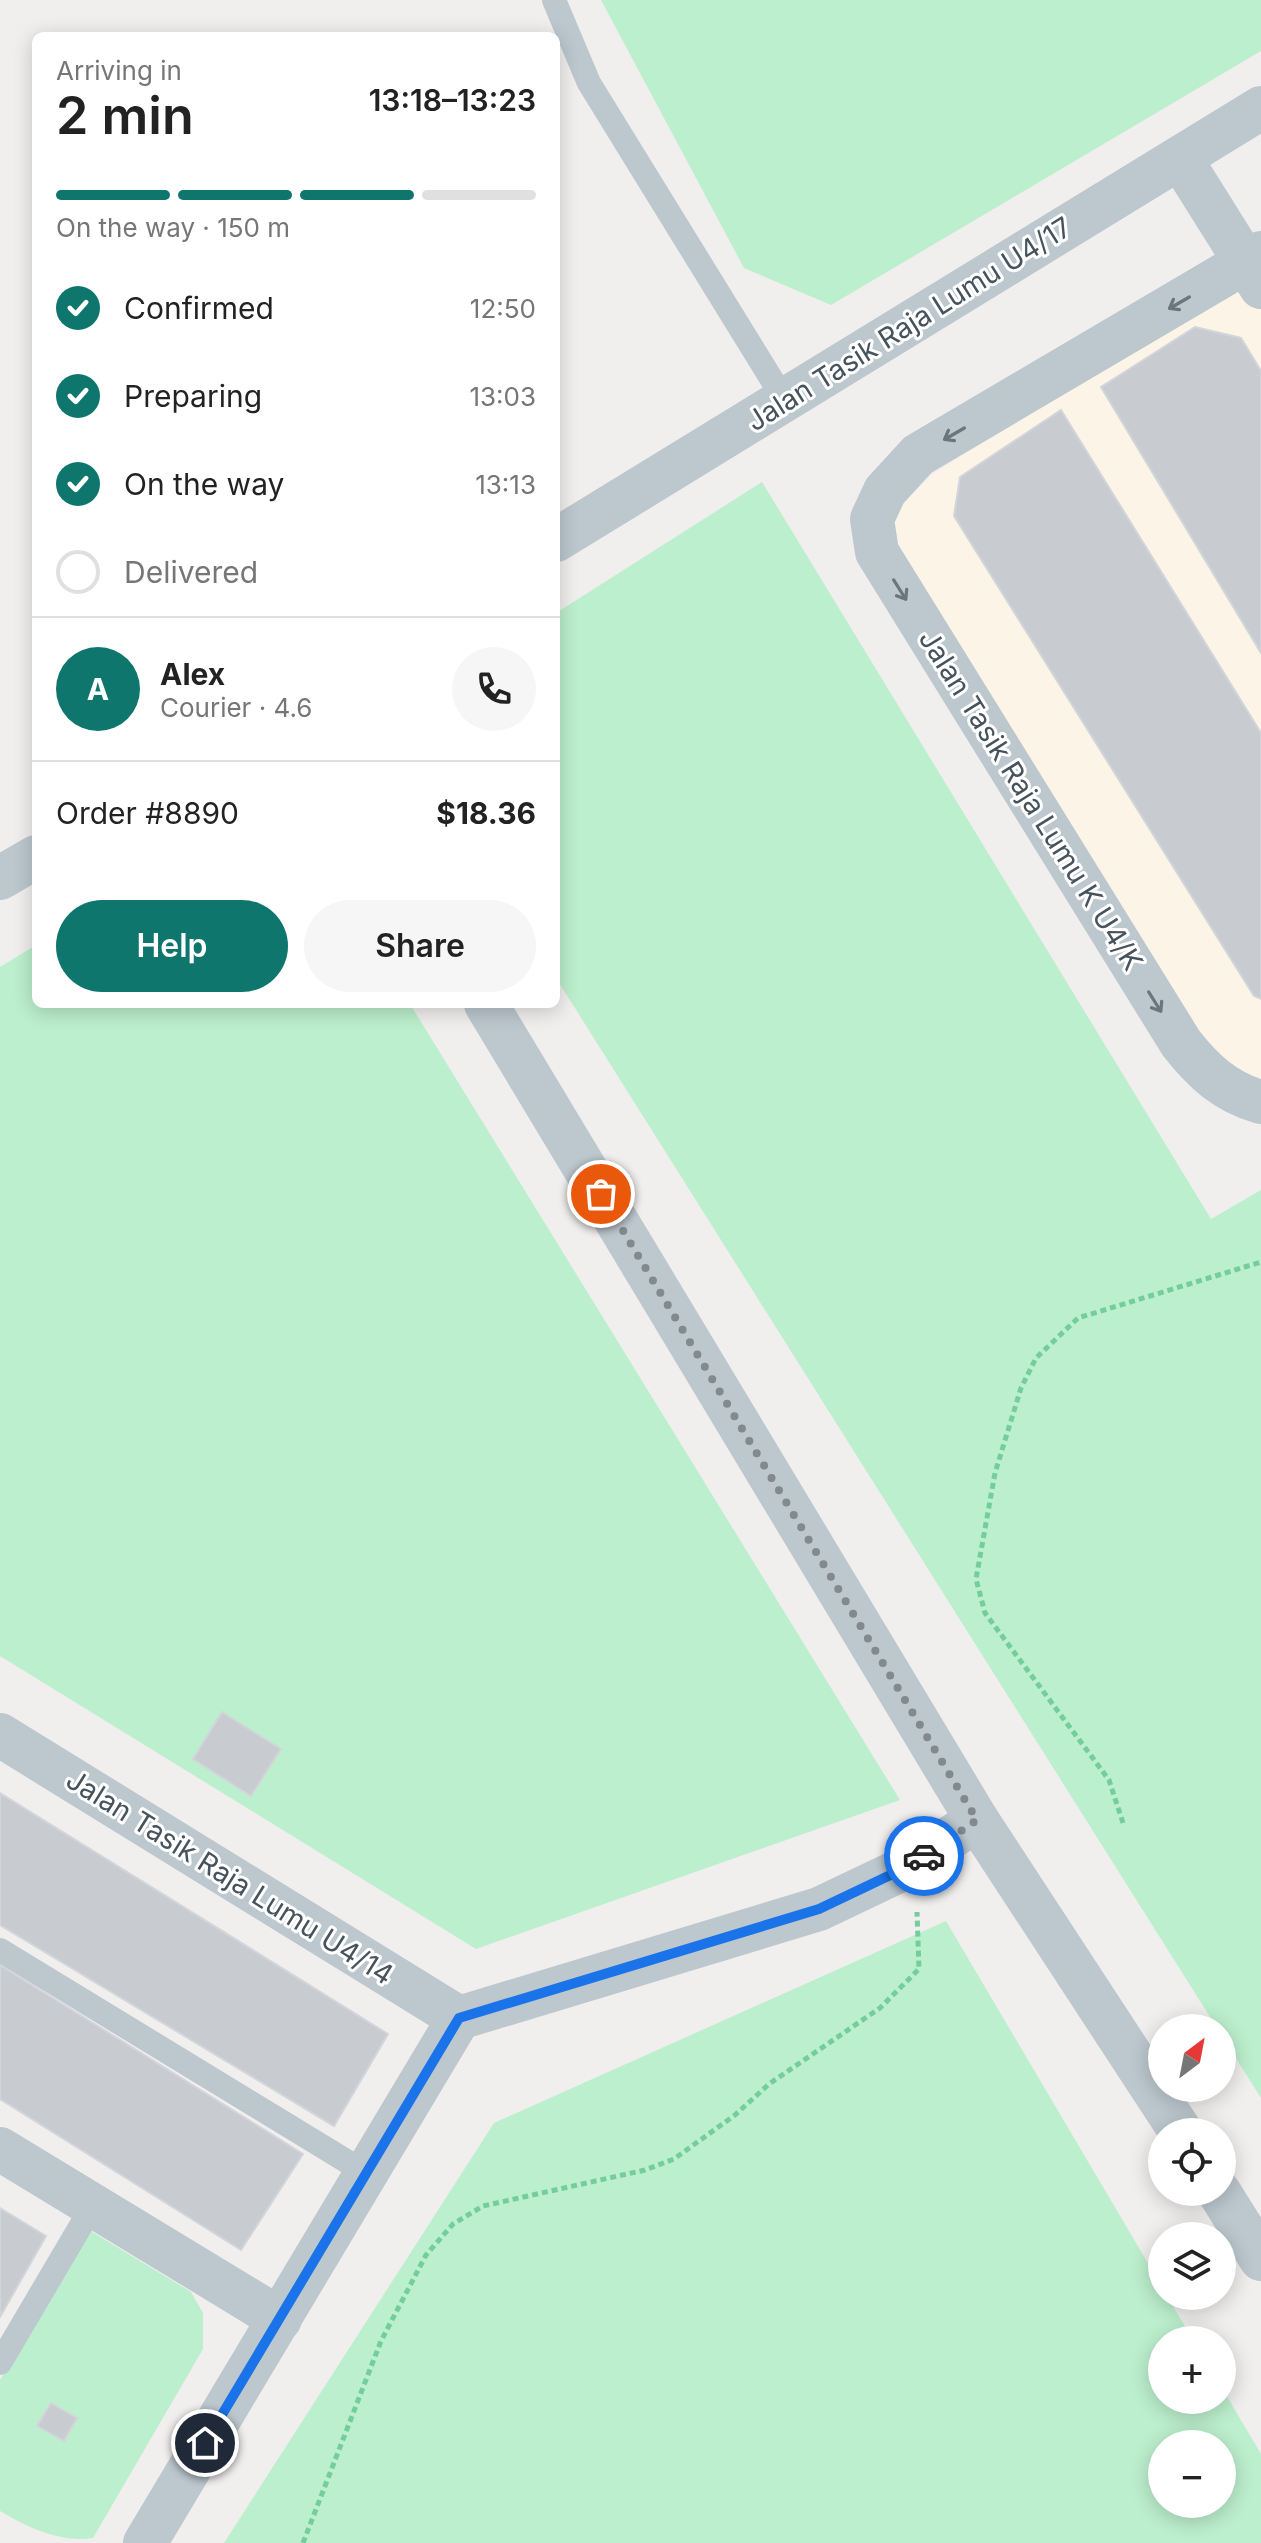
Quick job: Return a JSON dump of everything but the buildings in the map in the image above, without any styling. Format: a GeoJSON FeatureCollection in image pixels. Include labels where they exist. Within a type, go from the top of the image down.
{"type":"FeatureCollection","features":[{"type":"Feature","properties":{"kind":"street","name":"Jalan Tasik Raja Lumu U4/17"},"geometry":{"type":"LineString","coordinates":[[560,538],[1261,108]]}},
{"type":"Feature","properties":{"kind":"street"},"geometry":{"type":"LineString","coordinates":[[1180,158],[1256,268]]}},
{"type":"Feature","properties":{"kind":"street","name":"Jalan Tasik Raja Lumu K U4/K"},"geometry":{"type":"LineString","coordinates":[[1256,268],[918,455],[885,491],[872,519],[877,552],[1181,1043],[1206,1074],[1242,1097],[1261,1102]]}},
{"type":"Feature","properties":{"kind":"street"},"geometry":{"type":"LineString","coordinates":[[0,878],[32,859]]}},
{"type":"Feature","properties":{"kind":"street"},"geometry":{"type":"LineString","coordinates":[[488,1008],[977,1820],[1172,2118]]}},
{"type":"Feature","properties":{"kind":"street","name":"Jalan Tasik Raja Lumu U4/14"},"geometry":{"type":"LineString","coordinates":[[0,1735],[459,2018]]}},
{"type":"Feature","properties":{"kind":"street"},"geometry":{"type":"LineString","coordinates":[[145,2543],[459,2018],[819,1909],[903,1869],[977,1820]]}},
{"type":"Feature","properties":{"kind":"street"},"geometry":{"type":"LineString","coordinates":[[0,2149],[280,2319]]}},
{"type":"Feature","properties":{"kind":"street"},"geometry":{"type":"LineString","coordinates":[[1228,2206],[1261,2259]]}},
{"type":"Feature","properties":{"kind":"lane"},"geometry":{"type":"LineString","coordinates":[[554,0],[589,83],[785,401]]}},
{"type":"Feature","properties":{"kind":"lane"},"geometry":{"type":"LineString","coordinates":[[0,1950],[366,2173]]}},
{"type":"Feature","properties":{"kind":"lane"},"geometry":{"type":"LineString","coordinates":[[1,2359],[93,2205]]}},
{"type":"Feature","properties":{"kind":"path"},"geometry":{"type":"LineString","coordinates":[[1123,1823],[1109,1780],[985,1613],[976,1579],[995,1473],[1021,1388],[1036,1358],[1078,1318],[1261,1262]]}},
{"type":"Feature","properties":{"kind":"path"},"geometry":{"type":"LineString","coordinates":[[303,2543],[381,2341],[426,2255],[453,2224],[483,2206],[645,2170],[674,2159],[735,2115],[769,2084],[880,2008],[919,1969],[917,1908],[903,1869]]}},
{"type":"Feature","properties":{"kind":"shaded area"},"geometry":{"type":"Polygon","coordinates":[[[1261,269],[1261,1081],[1216,1059],[894,549],[891,522],[904,503],[933,474],[1261,269]]]}},
{"type":"Feature","properties":{"kind":"green space"},"geometry":{"type":"Polygon","coordinates":[[[601,0],[1261,0],[1261,51],[831,305],[744,268],[601,0]]]}},
{"type":"Feature","properties":{"kind":"green space"},"geometry":{"type":"Polygon","coordinates":[[[762,482],[1211,1219],[1261,1190],[1261,2098],[1236,2058],[1236,2014],[1208,2014],[560,984],[560,610],[762,482]]]}},
{"type":"Feature","properties":{"kind":"green space"},"geometry":{"type":"Polygon","coordinates":[[[32,947],[32,1008],[412,1008],[900,1800],[476,1949],[0,1656],[0,967],[32,947]]]}},
{"type":"Feature","properties":{"kind":"green space"},"geometry":{"type":"Polygon","coordinates":[[[946,1921],[1148,2263],[1148,2310],[1175,2310],[1185,2326],[1148,2326],[1148,2414],[1236,2412],[1261,2454],[1261,2543],[224,2543],[494,2123],[946,1921]]]}},
{"type":"Feature","properties":{"kind":"green space"},"geometry":{"type":"Polygon","coordinates":[[[89,2230],[191,2292],[203,2313],[203,2349],[93,2538],[81,2539],[44,2532],[0,2511],[0,2380],[89,2230]]]}},
{"type":"Feature","properties":{"kind":"way so far"},"geometry":{"type":"LineString","coordinates":[[601,1194],[977,1820],[924,1856]]}},
{"type":"Feature","properties":{"kind":"route"},"geometry":{"type":"LineString","coordinates":[[205,2443],[459,2018],[819,1909],[924,1856]]}}]}
